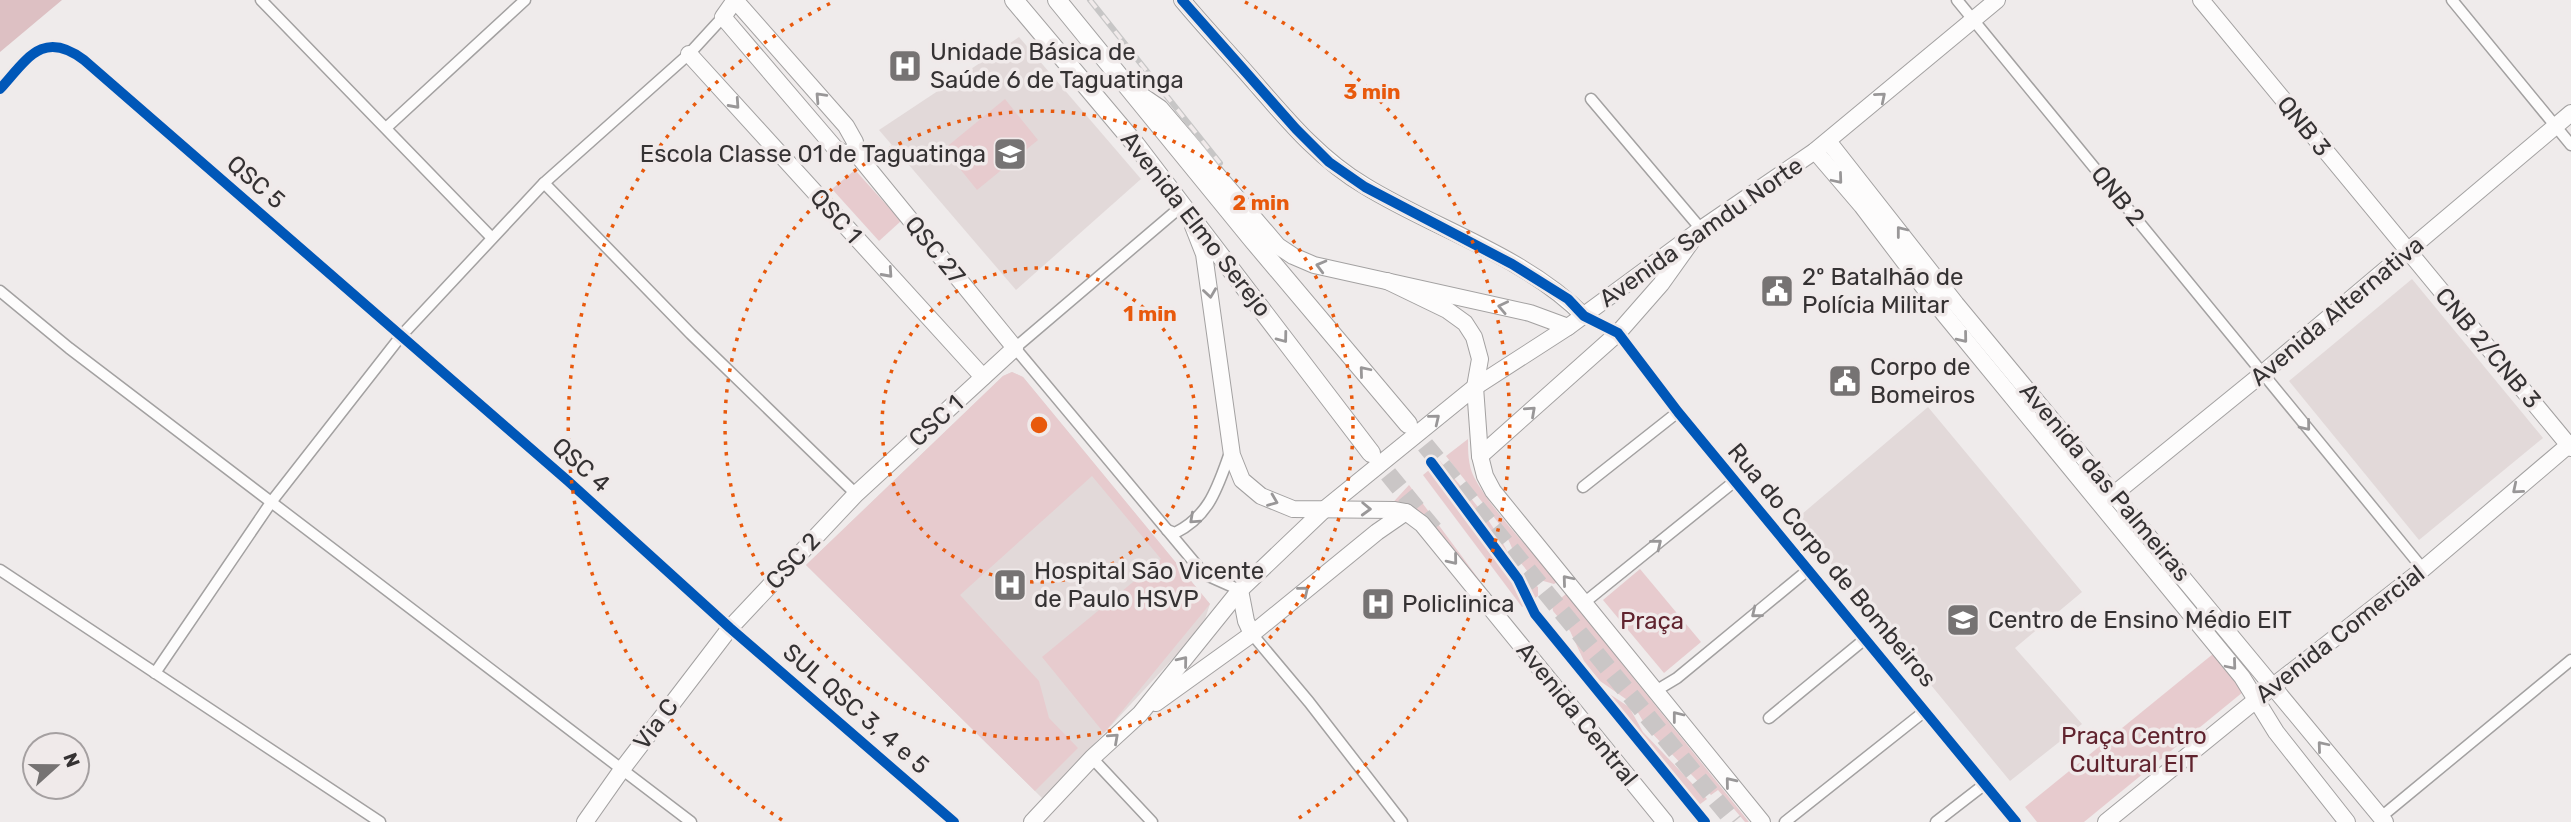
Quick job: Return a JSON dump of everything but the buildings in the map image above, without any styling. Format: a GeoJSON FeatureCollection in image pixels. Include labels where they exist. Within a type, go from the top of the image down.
{"type":"FeatureCollection","features":[{"type":"Feature","properties":{"kind":"main road"},"geometry":{"type":"LineString","coordinates":[[723,17],[735,0]]}},
{"type":"Feature","properties":{"kind":"main road","name":"QSC 27"},"geometry":{"type":"LineString","coordinates":[[735,0],[846,126],[855,142],[855,152],[1015,348]]}},
{"type":"Feature","properties":{"kind":"main road","name":"Avenida Elmo Serejo"},"geometry":{"type":"LineString","coordinates":[[1014,0],[1136,145],[1371,453]]}},
{"type":"Feature","properties":{"kind":"main road","name":"Avenida Elmo Serejo"},"geometry":{"type":"LineString","coordinates":[[1057,0],[1133,90],[1252,240],[1408,424]]}},
{"type":"Feature","properties":{"kind":"main road"},"geometry":{"type":"LineString","coordinates":[[1182,0],[1296,129],[1329,162],[1365,187],[1512,264],[1568,299],[1584,316]]}},
{"type":"Feature","properties":{"kind":"main road","name":"Avenida Samdu Norte"},"geometry":{"type":"LineString","coordinates":[[1140,714],[1240,590],[1326,508],[1475,387],[1584,316],[1701,229],[1815,151],[1997,0]]}},
{"type":"Feature","properties":{"kind":"main road","name":"QNB 3"},"geometry":{"type":"LineString","coordinates":[[2201,0],[2407,252]]}},
{"type":"Feature","properties":{"kind":"main road","name":"QSC 27"},"geometry":{"type":"LineString","coordinates":[[723,17],[820,132],[843,153],[855,152]]}},
{"type":"Feature","properties":{"kind":"main road","name":"QSC 1"},"geometry":{"type":"LineString","coordinates":[[689,54],[983,377]]}},
{"type":"Feature","properties":{"kind":"main road"},"geometry":{"type":"LineString","coordinates":[[1133,90],[1160,108],[1278,246],[1293,256],[1314,265],[1530,313],[1568,327]]}},
{"type":"Feature","properties":{"kind":"main road","name":"Avenida Alternativa"},"geometry":{"type":"LineString","coordinates":[[2100,505],[2263,373],[2571,113]]}},
{"type":"Feature","properties":{"kind":"main road","name":"Avenida das Palmeiras"},"geometry":{"type":"LineString","coordinates":[[1828,141],[1950,309],[2100,505],[2242,677],[2285,745],[2347,822]]}},
{"type":"Feature","properties":{"kind":"main road","name":"Avenida das Palmeiras"},"geometry":{"type":"LineString","coordinates":[[1815,151],[1950,309],[2114,493],[2383,820]]}},
{"type":"Feature","properties":{"kind":"main road"},"geometry":{"type":"LineString","coordinates":[[1183,205],[1204,254],[1231,450],[1242,480],[1261,496],[1293,509],[1406,512]]}},
{"type":"Feature","properties":{"kind":"main road"},"geometry":{"type":"LineString","coordinates":[[1480,456],[1618,333],[1661,284],[1701,229]]}},
{"type":"Feature","properties":{"kind":"main road","name":"CNB 2/CNB 3"},"geometry":{"type":"LineString","coordinates":[[2407,252],[2570,445]]}},
{"type":"Feature","properties":{"kind":"main road"},"geometry":{"type":"LineString","coordinates":[[1387,281],[1447,310],[1465,323],[1474,337],[1480,359],[1475,387],[1480,456],[1485,476],[1493,491],[1762,822]]}},
{"type":"Feature","properties":{"kind":"main road","name":"CSC 1"},"geometry":{"type":"LineString","coordinates":[[856,494],[1015,348]]}},
{"type":"Feature","properties":{"kind":"main road","name":"Avenida Comercial"},"geometry":{"type":"LineString","coordinates":[[2106,822],[2423,569],[2570,445]]}},
{"type":"Feature","properties":{"kind":"main road","name":"CSC 2"},"geometry":{"type":"LineString","coordinates":[[730,628],[856,494]]}},
{"type":"Feature","properties":{"kind":"main road"},"geometry":{"type":"LineString","coordinates":[[1032,822],[1092,758],[1140,714],[1252,634],[1377,532],[1406,512]]}},
{"type":"Feature","properties":{"kind":"main road","name":"Avenida Central"},"geometry":{"type":"LineString","coordinates":[[1406,512],[1432,534],[1665,822]]}},
{"type":"Feature","properties":{"kind":"main road"},"geometry":{"type":"LineString","coordinates":[[1240,590],[1246,621],[1252,634]]}},
{"type":"Feature","properties":{"kind":"main road","name":"Via C"},"geometry":{"type":"LineString","coordinates":[[585,822],[730,628]]}},
{"type":"Feature","properties":{"kind":"main road"},"geometry":{"type":"LineString","coordinates":[[2333,804],[2340,789],[2354,785]]}},
{"type":"Feature","properties":{"kind":"street"},"geometry":{"type":"LineString","coordinates":[[261,0],[492,238]]}},
{"type":"Feature","properties":{"kind":"street"},"geometry":{"type":"LineString","coordinates":[[386,128],[525,0]]}},
{"type":"Feature","properties":{"kind":"street","name":"QNB 2"},"geometry":{"type":"LineString","coordinates":[[1957,0],[2423,569]]}},
{"type":"Feature","properties":{"kind":"street"},"geometry":{"type":"LineString","coordinates":[[2452,0],[2571,145]]}},
{"type":"Feature","properties":{"kind":"street"},"geometry":{"type":"LineString","coordinates":[[155,673],[272,502],[401,336],[544,183],[689,54],[723,17]]}},
{"type":"Feature","properties":{"kind":"street","name":"QSC 5"},"geometry":{"type":"LineString","coordinates":[[0,89],[31,54],[43,47],[71,50],[401,336]]}},
{"type":"Feature","properties":{"kind":"street"},"geometry":{"type":"LineString","coordinates":[[1591,99],[1701,229]]}},
{"type":"Feature","properties":{"kind":"street"},"geometry":{"type":"LineString","coordinates":[[544,183],[691,334],[856,494]]}},
{"type":"Feature","properties":{"kind":"street"},"geometry":{"type":"LineString","coordinates":[[1183,205],[1015,348],[1204,574],[1240,590]]}},
{"type":"Feature","properties":{"kind":"street"},"geometry":{"type":"LineString","coordinates":[[0,291],[69,348],[691,822]]}},
{"type":"Feature","properties":{"kind":"street"},"geometry":{"type":"LineString","coordinates":[[1584,316],[1618,333]]}},
{"type":"Feature","properties":{"kind":"street","name":"Rua do Corpo de Bombeiros"},"geometry":{"type":"LineString","coordinates":[[1618,333],[1678,412],[2016,822]]}},
{"type":"Feature","properties":{"kind":"street","name":"QSC 4"},"geometry":{"type":"LineString","coordinates":[[401,336],[568,481],[730,628]]}},
{"type":"Feature","properties":{"kind":"street"},"geometry":{"type":"LineString","coordinates":[[1583,488],[1678,412]]}},
{"type":"Feature","properties":{"kind":"street"},"geometry":{"type":"LineString","coordinates":[[1167,530],[1175,533],[1197,519],[1213,498],[1231,450]]}},
{"type":"Feature","properties":{"kind":"street"},"geometry":{"type":"LineString","coordinates":[[1585,602],[1735,481]]}},
{"type":"Feature","properties":{"kind":"street"},"geometry":{"type":"LineString","coordinates":[[0,570],[380,822]]}},
{"type":"Feature","properties":{"kind":"street"},"geometry":{"type":"LineString","coordinates":[[1657,690],[1677,678],[1808,570]]}},
{"type":"Feature","properties":{"kind":"street","name":"SUL QSC 3, 4 e 5"},"geometry":{"type":"LineString","coordinates":[[730,628],[954,822]]}},
{"type":"Feature","properties":{"kind":"street"},"geometry":{"type":"LineString","coordinates":[[1252,634],[1309,702],[1402,822]]}},
{"type":"Feature","properties":{"kind":"street"},"geometry":{"type":"LineString","coordinates":[[1769,718],[1865,639]]}},
{"type":"Feature","properties":{"kind":"street"},"geometry":{"type":"LineString","coordinates":[[2383,820],[2571,660]]}},
{"type":"Feature","properties":{"kind":"street"},"geometry":{"type":"LineString","coordinates":[[1785,822],[1925,711]]}},
{"type":"Feature","properties":{"kind":"street"},"geometry":{"type":"LineString","coordinates":[[1092,758],[1152,822]]}},
{"type":"Feature","properties":{"kind":"street"},"geometry":{"type":"LineString","coordinates":[[1936,822],[1985,784]]}},
{"type":"Feature","properties":{"kind":"shaded area"},"geometry":{"type":"Polygon","coordinates":[[[0,0],[62,0],[0,52],[0,0]]]}},
{"type":"Feature","properties":{"kind":"shaded area","name":"Escola Classe 01 de Taguatinga"},"geometry":{"type":"Polygon","coordinates":[[[1019,37],[1141,179],[1016,290],[879,130],[1019,37]]]}},
{"type":"Feature","properties":{"kind":"shaded area"},"geometry":{"type":"Polygon","coordinates":[[[2412,279],[2543,438],[2419,540],[2289,381],[2412,279]]]}},
{"type":"Feature","properties":{"kind":"shaded area","name":"Hospital São Vicente de Paulo HSVP"},"geometry":{"type":"Polygon","coordinates":[[[1012,372],[1023,377],[1210,604],[1205,619],[1192,638],[1043,799],[806,565],[1003,376],[1012,372]]]}},
{"type":"Feature","properties":{"kind":"shaded area","name":"Centro de Ensino Médio EIT"},"geometry":{"type":"Polygon","coordinates":[[[1928,407],[2082,592],[2015,648],[2082,724],[2010,781],[1795,520],[1928,407]]]}},
{"type":"Feature","properties":{"kind":"green space"},"geometry":{"type":"Polygon","coordinates":[[[1005,99],[1038,140],[977,190],[944,149],[1005,99]]]}},
{"type":"Feature","properties":{"kind":"green space"},"geometry":{"type":"Polygon","coordinates":[[[855,170],[901,221],[879,241],[832,189],[855,170]]]}},
{"type":"Feature","properties":{"kind":"green space","name":"Hospital São Vicente de Paulo HSVP"},"geometry":{"type":"Polygon","coordinates":[[[1012,372],[1023,377],[1210,604],[1104,733],[1042,657],[1161,559],[1092,476],[960,595],[1039,681],[1049,718],[1078,748],[1035,791],[806,565],[1003,376],[1012,372]]]}},
{"type":"Feature","properties":{"kind":"green space"},"geometry":{"type":"Polygon","coordinates":[[[1468,439],[1471,468],[1481,490],[1557,582],[1554,584],[1533,578],[1516,557],[1504,530],[1446,456],[1468,439]]]}},
{"type":"Feature","properties":{"kind":"green space"},"geometry":{"type":"Polygon","coordinates":[[[1440,461],[1485,516],[1518,569],[1538,587],[1538,596],[1522,607],[1423,475],[1440,461]]]}},
{"type":"Feature","properties":{"kind":"green space"},"geometry":{"type":"Polygon","coordinates":[[[1409,485],[1509,620],[1428,523],[1387,509],[1409,485]]]}},
{"type":"Feature","properties":{"kind":"green space","name":"Praça"},"geometry":{"type":"Polygon","coordinates":[[[1640,569],[1701,642],[1664,673],[1603,600],[1640,569]]]}},
{"type":"Feature","properties":{"kind":"green space"},"geometry":{"type":"Polygon","coordinates":[[[1566,594],[1749,822],[1745,822],[1718,790],[1711,795],[1647,728],[1633,704],[1600,681],[1584,661],[1570,631],[1553,611],[1552,605],[1566,594]]]}},
{"type":"Feature","properties":{"kind":"green space"},"geometry":{"type":"Polygon","coordinates":[[[1534,616],[1703,822],[1698,822],[1531,618],[1534,616]]]}},
{"type":"Feature","properties":{"kind":"green space","name":"Praça Centro Cultural EIT"},"geometry":{"type":"Polygon","coordinates":[[[2213,654],[2243,692],[2084,822],[2037,822],[2025,807],[2213,654]]]}},
{"type":"Feature","properties":{"kind":"green space"},"geometry":{"type":"Polygon","coordinates":[[[1596,685],[1629,707],[1643,732],[1707,799],[1699,805],[1712,822],[1709,822],[1596,685]]]}},
{"type":"Feature","properties":{"kind":"tunnel"},"geometry":{"type":"LineString","coordinates":[[1408,424],[1734,822]]}},
{"type":"Feature","properties":{"kind":"tunnel"},"geometry":{"type":"LineString","coordinates":[[1371,453],[1435,531]]}},
{"type":"Feature","properties":{"kind":"railway"},"geometry":{"type":"LineString","coordinates":[[1090,0],[1220,163]]}},
{"type":"Feature","properties":{"kind":"cycle path"},"geometry":{"type":"LineString","coordinates":[[1182,0],[1296,129],[1329,162],[1365,187],[1512,264],[1568,299],[1584,316],[1618,333],[1678,412],[2016,822]]}},
{"type":"Feature","properties":{"kind":"cycle path"},"geometry":{"type":"LineString","coordinates":[[0,89],[28,58],[47,48],[57,47],[70,51],[84,60],[568,481],[730,628],[954,822]]}},
{"type":"Feature","properties":{"kind":"cycle path"},"geometry":{"type":"LineString","coordinates":[[1431,462],[1518,579],[1535,614],[1705,822]]}},
{"type":"Feature","properties":{"kind":"place","name":"Unidade Básica de Saúde 6 de Taguatinga"},"geometry":{"type":"Point","coordinates":[905,66]}},
{"type":"Feature","properties":{"kind":"place","name":"Escola Classe 01 de Taguatinga"},"geometry":{"type":"Point","coordinates":[1010,154]}},
{"type":"Feature","properties":{"kind":"place","name":"2º Batalhão de Polícia Militar"},"geometry":{"type":"Point","coordinates":[1777,291]}},
{"type":"Feature","properties":{"kind":"place","name":"Corpo de Bomeiros"},"geometry":{"type":"Point","coordinates":[1845,381]}},
{"type":"Feature","properties":{"kind":"place","name":"Hospital São Vicente de Paulo HSVP"},"geometry":{"type":"Point","coordinates":[1010,585]}},
{"type":"Feature","properties":{"kind":"place","name":"Policlinica"},"geometry":{"type":"Point","coordinates":[1378,604]}},
{"type":"Feature","properties":{"kind":"place","name":"Centro de Ensino Médio EIT"},"geometry":{"type":"Point","coordinates":[1963,620]}}]}
